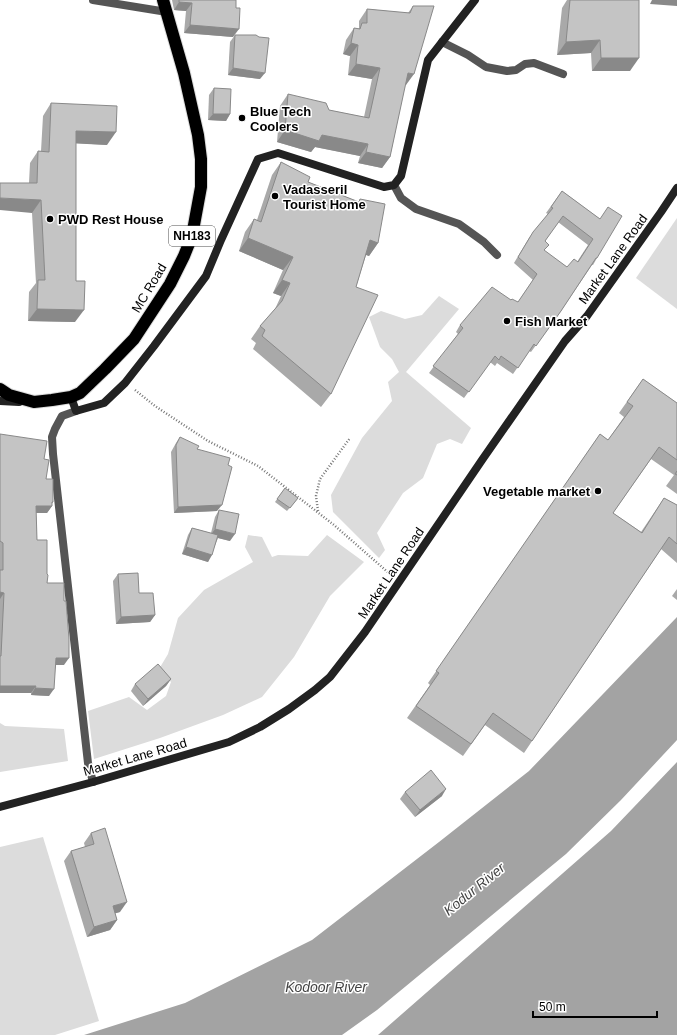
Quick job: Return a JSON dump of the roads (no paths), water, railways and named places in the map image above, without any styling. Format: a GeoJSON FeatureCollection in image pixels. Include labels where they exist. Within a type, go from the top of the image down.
{"type":"FeatureCollection","features":[{"type":"Feature","properties":{"kind":"highway","name":"MC Road"},"geometry":{"type":"LineString","coordinates":[[0,389],[9,395],[34,402],[71,397],[80,393],[134,339],[170,284],[184,256],[192,236],[201,188],[201,159],[198,135],[190,98],[163,0]]}},
{"type":"Feature","properties":{"kind":"main road"},"geometry":{"type":"LineString","coordinates":[[71,397],[76,411],[104,403],[125,382],[154,346],[206,276],[258,158],[278,153],[384,187],[394,185],[401,176],[428,60],[475,0]]}},
{"type":"Feature","properties":{"kind":"main road","name":"Market Lane Road"},"geometry":{"type":"LineString","coordinates":[[0,807],[93,782],[229,742],[260,727],[289,709],[330,677],[365,632],[400,582],[482,460],[565,341],[591,309],[677,188]]}},
{"type":"Feature","properties":{"kind":"main road"},"geometry":{"type":"LineString","coordinates":[[0,401],[34,402]]}},
{"type":"Feature","properties":{"kind":"street"},"geometry":{"type":"LineString","coordinates":[[93,0],[167,12]]}},
{"type":"Feature","properties":{"kind":"street"},"geometry":{"type":"LineString","coordinates":[[442,42],[468,55],[486,67],[506,71],[516,70],[525,64],[534,63],[563,74]]}},
{"type":"Feature","properties":{"kind":"street"},"geometry":{"type":"LineString","coordinates":[[394,185],[401,198],[416,209],[459,224],[484,242],[497,255]]}},
{"type":"Feature","properties":{"kind":"street"},"geometry":{"type":"LineString","coordinates":[[76,411],[62,416],[52,438],[88,763],[93,782]]}},
{"type":"Feature","properties":{"kind":"water","name":"Kodoor River"},"geometry":{"type":"Polygon","coordinates":[[[677,617],[677,740],[621,800],[566,854],[377,1010],[342,1035],[84,1035],[185,1003],[312,940],[529,771],[677,617]]]}},
{"type":"Feature","properties":{"kind":"water"},"geometry":{"type":"Polygon","coordinates":[[[677,762],[677,1035],[378,1035],[611,831],[677,762]]]}},
{"type":"Feature","properties":{"kind":"place","name":"Blue Tech Coolers"},"geometry":{"type":"Point","coordinates":[242,118]}},
{"type":"Feature","properties":{"kind":"place","name":"Vadasseril Tourist Home"},"geometry":{"type":"Point","coordinates":[275,196]}},
{"type":"Feature","properties":{"kind":"place","name":"PWD Rest House"},"geometry":{"type":"Point","coordinates":[50,219]}},
{"type":"Feature","properties":{"kind":"place","name":"Fish Market"},"geometry":{"type":"Point","coordinates":[507,321]}},
{"type":"Feature","properties":{"kind":"place","name":"Vegetable market"},"geometry":{"type":"Point","coordinates":[598,491]}},
{"type":"Feature","properties":{"kind":"water label","name":"Kodur River"},"geometry":{"type":"Point","coordinates":[474,889]}}]}
